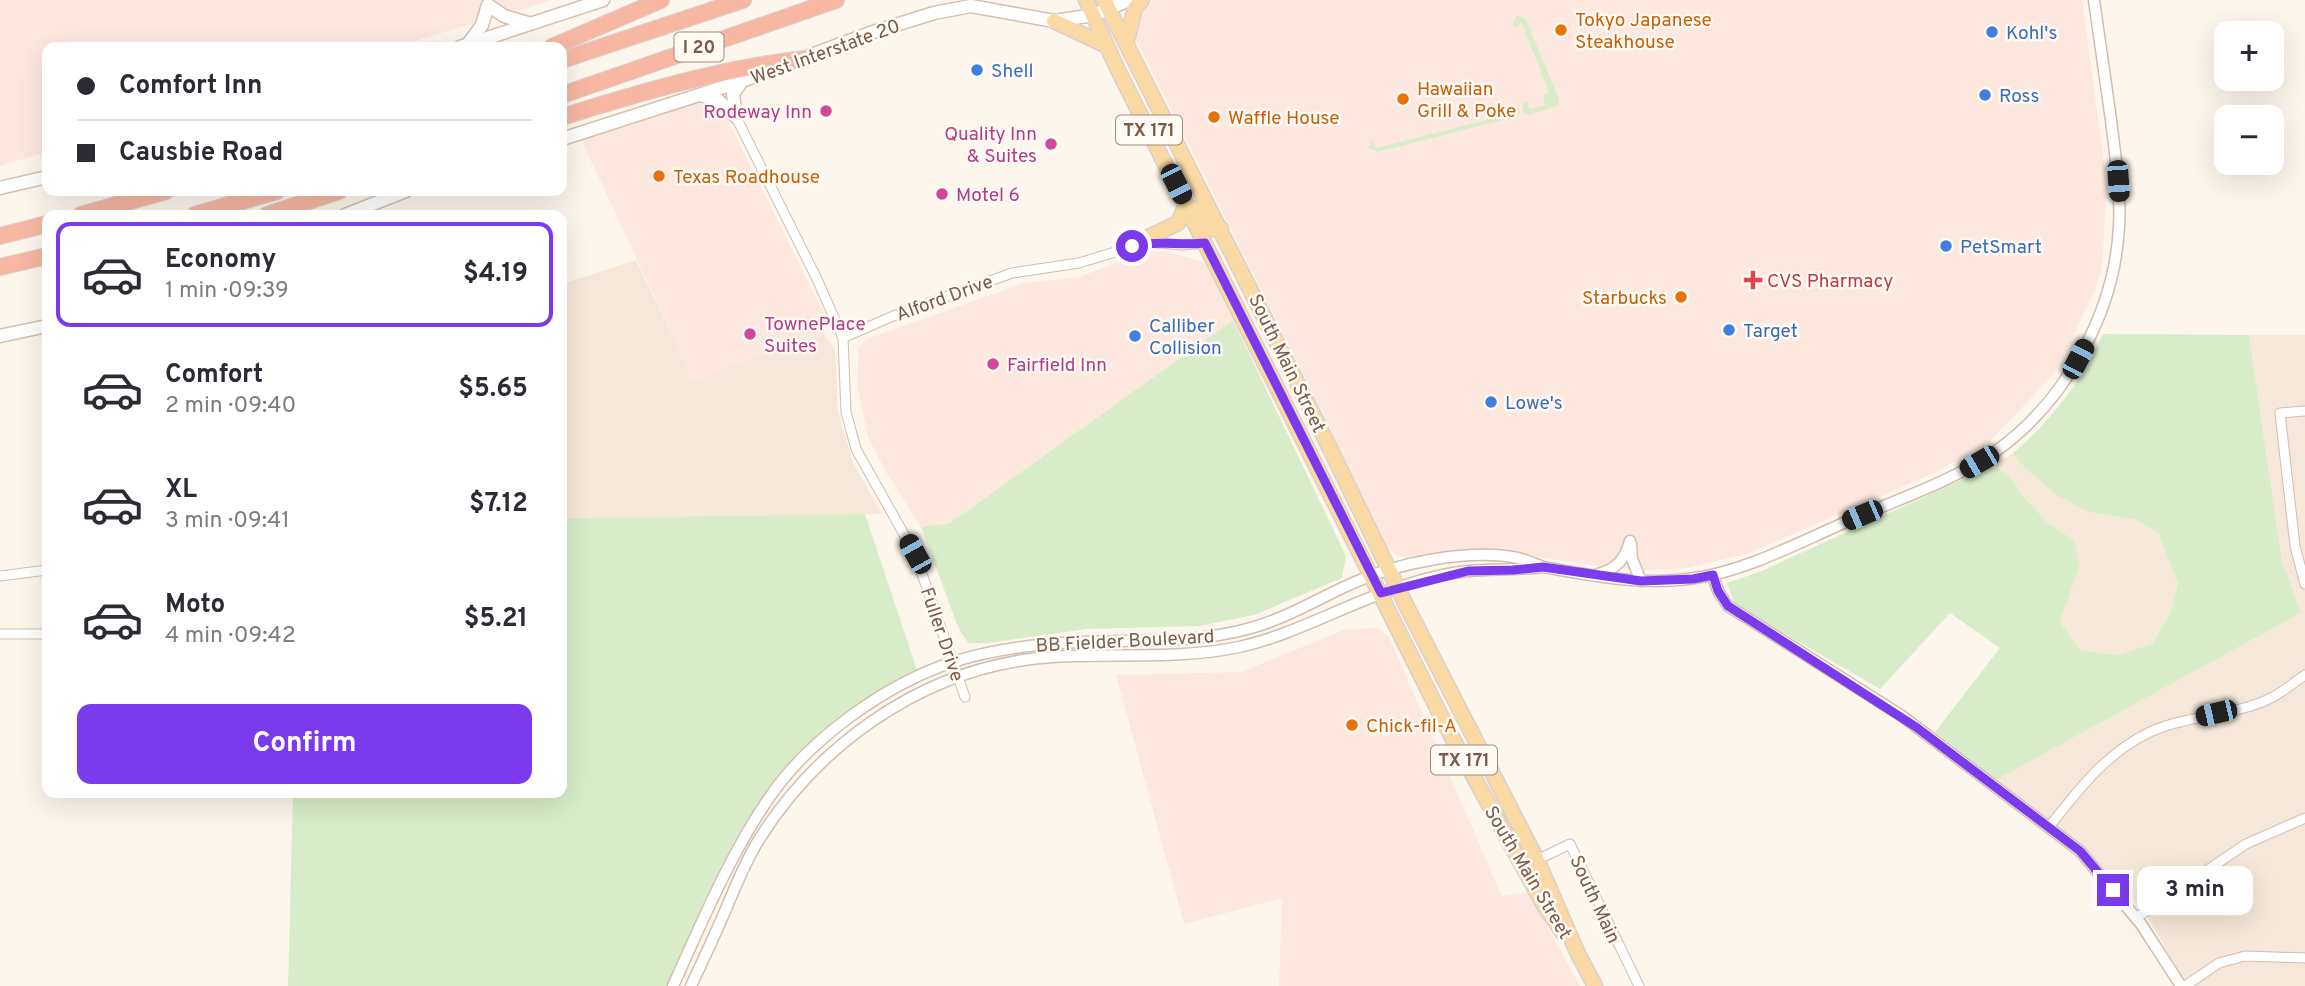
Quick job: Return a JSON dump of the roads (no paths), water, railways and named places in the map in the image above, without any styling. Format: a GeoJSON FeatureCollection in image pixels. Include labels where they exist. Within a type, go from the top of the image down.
{"type":"FeatureCollection","features":[{"type":"Feature","properties":{"kind":"highway"},"geometry":{"type":"LineString","coordinates":[[564,42],[661,0]]}},
{"type":"Feature","properties":{"kind":"highway","name":"I 20"},"geometry":{"type":"LineString","coordinates":[[567,58],[743,0]]}},
{"type":"Feature","properties":{"kind":"highway","name":"I 20"},"geometry":{"type":"LineString","coordinates":[[567,93],[836,0]]}},
{"type":"Feature","properties":{"kind":"highway"},"geometry":{"type":"LineString","coordinates":[[567,116],[646,92],[776,62],[805,59]]}},
{"type":"Feature","properties":{"kind":"highway"},"geometry":{"type":"LineString","coordinates":[[99,210],[148,196]]}},
{"type":"Feature","properties":{"kind":"highway"},"geometry":{"type":"LineString","coordinates":[[212,210],[260,196]]}},
{"type":"Feature","properties":{"kind":"highway"},"geometry":{"type":"LineString","coordinates":[[282,210],[324,196]]}},
{"type":"Feature","properties":{"kind":"highway"},"geometry":{"type":"LineString","coordinates":[[0,236],[42,225]]}},
{"type":"Feature","properties":{"kind":"highway"},"geometry":{"type":"LineString","coordinates":[[0,267],[42,257]]}},
{"type":"Feature","properties":{"kind":"main road"},"geometry":{"type":"LineString","coordinates":[[476,42],[603,0]]}},
{"type":"Feature","properties":{"kind":"main road","name":"South Main Street"},"geometry":{"type":"LineString","coordinates":[[1086,0],[1447,730],[1545,907],[1578,954]]}},
{"type":"Feature","properties":{"kind":"main road","name":"West Interstate 20"},"geometry":{"type":"LineString","coordinates":[[567,137],[742,81],[870,33],[934,13],[975,3],[1054,20],[1094,15],[1106,5],[1129,0]]}},
{"type":"Feature","properties":{"kind":"main road"},"geometry":{"type":"LineString","coordinates":[[1126,44],[1135,8],[1142,0]]}},
{"type":"Feature","properties":{"kind":"main road"},"geometry":{"type":"LineString","coordinates":[[467,42],[482,25],[488,5],[504,16],[532,23]]}},
{"type":"Feature","properties":{"kind":"main road","name":"South Main Street"},"geometry":{"type":"LineString","coordinates":[[1106,5],[1537,860],[1595,986]]}},
{"type":"Feature","properties":{"kind":"main road"},"geometry":{"type":"LineString","coordinates":[[1054,20],[1107,46]]}},
{"type":"Feature","properties":{"kind":"main road"},"geometry":{"type":"LineString","coordinates":[[736,117],[733,94],[742,81]]}},
{"type":"Feature","properties":{"kind":"main road"},"geometry":{"type":"LineString","coordinates":[[699,95],[717,99],[736,117]]}},
{"type":"Feature","properties":{"kind":"main road"},"geometry":{"type":"LineString","coordinates":[[0,188],[42,178]]}},
{"type":"Feature","properties":{"kind":"main road"},"geometry":{"type":"LineString","coordinates":[[358,210],[393,196]]}},
{"type":"Feature","properties":{"kind":"main road"},"geometry":{"type":"LineString","coordinates":[[1132,246],[1178,223],[1186,205],[1198,211],[1212,229],[1221,229]]}},
{"type":"Feature","properties":{"kind":"main road"},"geometry":{"type":"LineString","coordinates":[[1205,243],[1213,245],[1240,268]]}},
{"type":"Feature","properties":{"kind":"main road"},"geometry":{"type":"LineString","coordinates":[[0,336],[42,327]]}},
{"type":"Feature","properties":{"kind":"street"},"geometry":{"type":"LineString","coordinates":[[1543,567],[1641,581],[1693,579],[1713,575],[1766,556],[1958,474],[1998,450],[2054,396],[2084,346],[2102,307],[2112,272],[2119,227],[2117,167],[2094,0]]}},
{"type":"Feature","properties":{"kind":"street"},"geometry":{"type":"LineString","coordinates":[[736,117],[817,279],[843,338]]}},
{"type":"Feature","properties":{"kind":"street","name":"Alford Drive"},"geometry":{"type":"LineString","coordinates":[[843,338],[893,316],[1012,273],[1079,263],[1148,242],[1183,245],[1205,243]]}},
{"type":"Feature","properties":{"kind":"street","name":"Fuller Drive"},"geometry":{"type":"LineString","coordinates":[[843,338],[846,412],[856,449],[915,554],[965,697]]}},
{"type":"Feature","properties":{"kind":"street"},"geometry":{"type":"LineString","coordinates":[[2305,411],[2280,413],[2295,546],[2305,584]]}},
{"type":"Feature","properties":{"kind":"street"},"geometry":{"type":"LineString","coordinates":[[1588,575],[1611,571],[1623,558],[1630,541],[1632,559],[1641,581]]}},
{"type":"Feature","properties":{"kind":"street","name":"BB Fielder Boulevard"},"geometry":{"type":"LineString","coordinates":[[673,986],[727,869],[770,796],[797,763],[833,731],[872,703],[913,679],[953,662],[990,652],[1045,644],[1182,640],[1218,636],[1266,624],[1372,576],[1455,557],[1518,558],[1543,567]]}},
{"type":"Feature","properties":{"kind":"street","name":"BB Fielder Boulevard"},"geometry":{"type":"LineString","coordinates":[[691,986],[759,839],[807,775],[842,744],[917,693],[957,676],[1034,659],[1181,656],[1240,647],[1272,638],[1398,587],[1468,571],[1543,567]]}},
{"type":"Feature","properties":{"kind":"street"},"geometry":{"type":"LineString","coordinates":[[0,576],[42,571]]}},
{"type":"Feature","properties":{"kind":"street"},"geometry":{"type":"LineString","coordinates":[[1713,575],[1718,591],[1728,606],[1902,716],[2080,851],[2136,918],[2183,986],[2219,963],[2245,956],[2305,958]]}},
{"type":"Feature","properties":{"kind":"street"},"geometry":{"type":"LineString","coordinates":[[0,634],[42,635]]}},
{"type":"Feature","properties":{"kind":"street"},"geometry":{"type":"LineString","coordinates":[[2049,827],[2089,776],[2117,752],[2150,732],[2189,719],[2269,699],[2305,675]]}},
{"type":"Feature","properties":{"kind":"street"},"geometry":{"type":"LineString","coordinates":[[2136,918],[2246,844],[2305,818]]}},
{"type":"Feature","properties":{"kind":"street","name":"South Main"},"geometry":{"type":"LineString","coordinates":[[1537,860],[1570,844],[1639,986]]}},
{"type":"Feature","properties":{"kind":"place","name":"Tokyo Japanese Steakhouse"},"geometry":{"type":"Point","coordinates":[1561,30]}},
{"type":"Feature","properties":{"kind":"place","name":"Kohl's"},"geometry":{"type":"Point","coordinates":[1992,32]}},
{"type":"Feature","properties":{"kind":"place","name":"Shell"},"geometry":{"type":"Point","coordinates":[977,70]}},
{"type":"Feature","properties":{"kind":"place","name":"Ross"},"geometry":{"type":"Point","coordinates":[1985,95]}},
{"type":"Feature","properties":{"kind":"place","name":"Hawaiian Grill & Poke"},"geometry":{"type":"Point","coordinates":[1403,99]}},
{"type":"Feature","properties":{"kind":"place","name":"Rodeway Inn"},"geometry":{"type":"Point","coordinates":[826,111]}},
{"type":"Feature","properties":{"kind":"place","name":"Waffle House"},"geometry":{"type":"Point","coordinates":[1214,117]}},
{"type":"Feature","properties":{"kind":"place","name":"Quality Inn & Suites"},"geometry":{"type":"Point","coordinates":[1051,144]}},
{"type":"Feature","properties":{"kind":"place","name":"Texas Roadhouse"},"geometry":{"type":"Point","coordinates":[659,176]}},
{"type":"Feature","properties":{"kind":"place","name":"Motel 6"},"geometry":{"type":"Point","coordinates":[942,194]}},
{"type":"Feature","properties":{"kind":"place","name":"PetSmart"},"geometry":{"type":"Point","coordinates":[1946,246]}},
{"type":"Feature","properties":{"kind":"place","name":"CVS Pharmacy"},"geometry":{"type":"Point","coordinates":[1753,280]}},
{"type":"Feature","properties":{"kind":"place","name":"Starbucks"},"geometry":{"type":"Point","coordinates":[1681,297]}},
{"type":"Feature","properties":{"kind":"place","name":"Target"},"geometry":{"type":"Point","coordinates":[1729,330]}},
{"type":"Feature","properties":{"kind":"place","name":"TownePlace Suites"},"geometry":{"type":"Point","coordinates":[750,334]}},
{"type":"Feature","properties":{"kind":"place","name":"Calliber Collision"},"geometry":{"type":"Point","coordinates":[1135,336]}},
{"type":"Feature","properties":{"kind":"place","name":"Fairfield Inn"},"geometry":{"type":"Point","coordinates":[993,364]}},
{"type":"Feature","properties":{"kind":"place","name":"Lowe's"},"geometry":{"type":"Point","coordinates":[1491,402]}},
{"type":"Feature","properties":{"kind":"place","name":"Chick-fil-A"},"geometry":{"type":"Point","coordinates":[1352,725]}}]}
